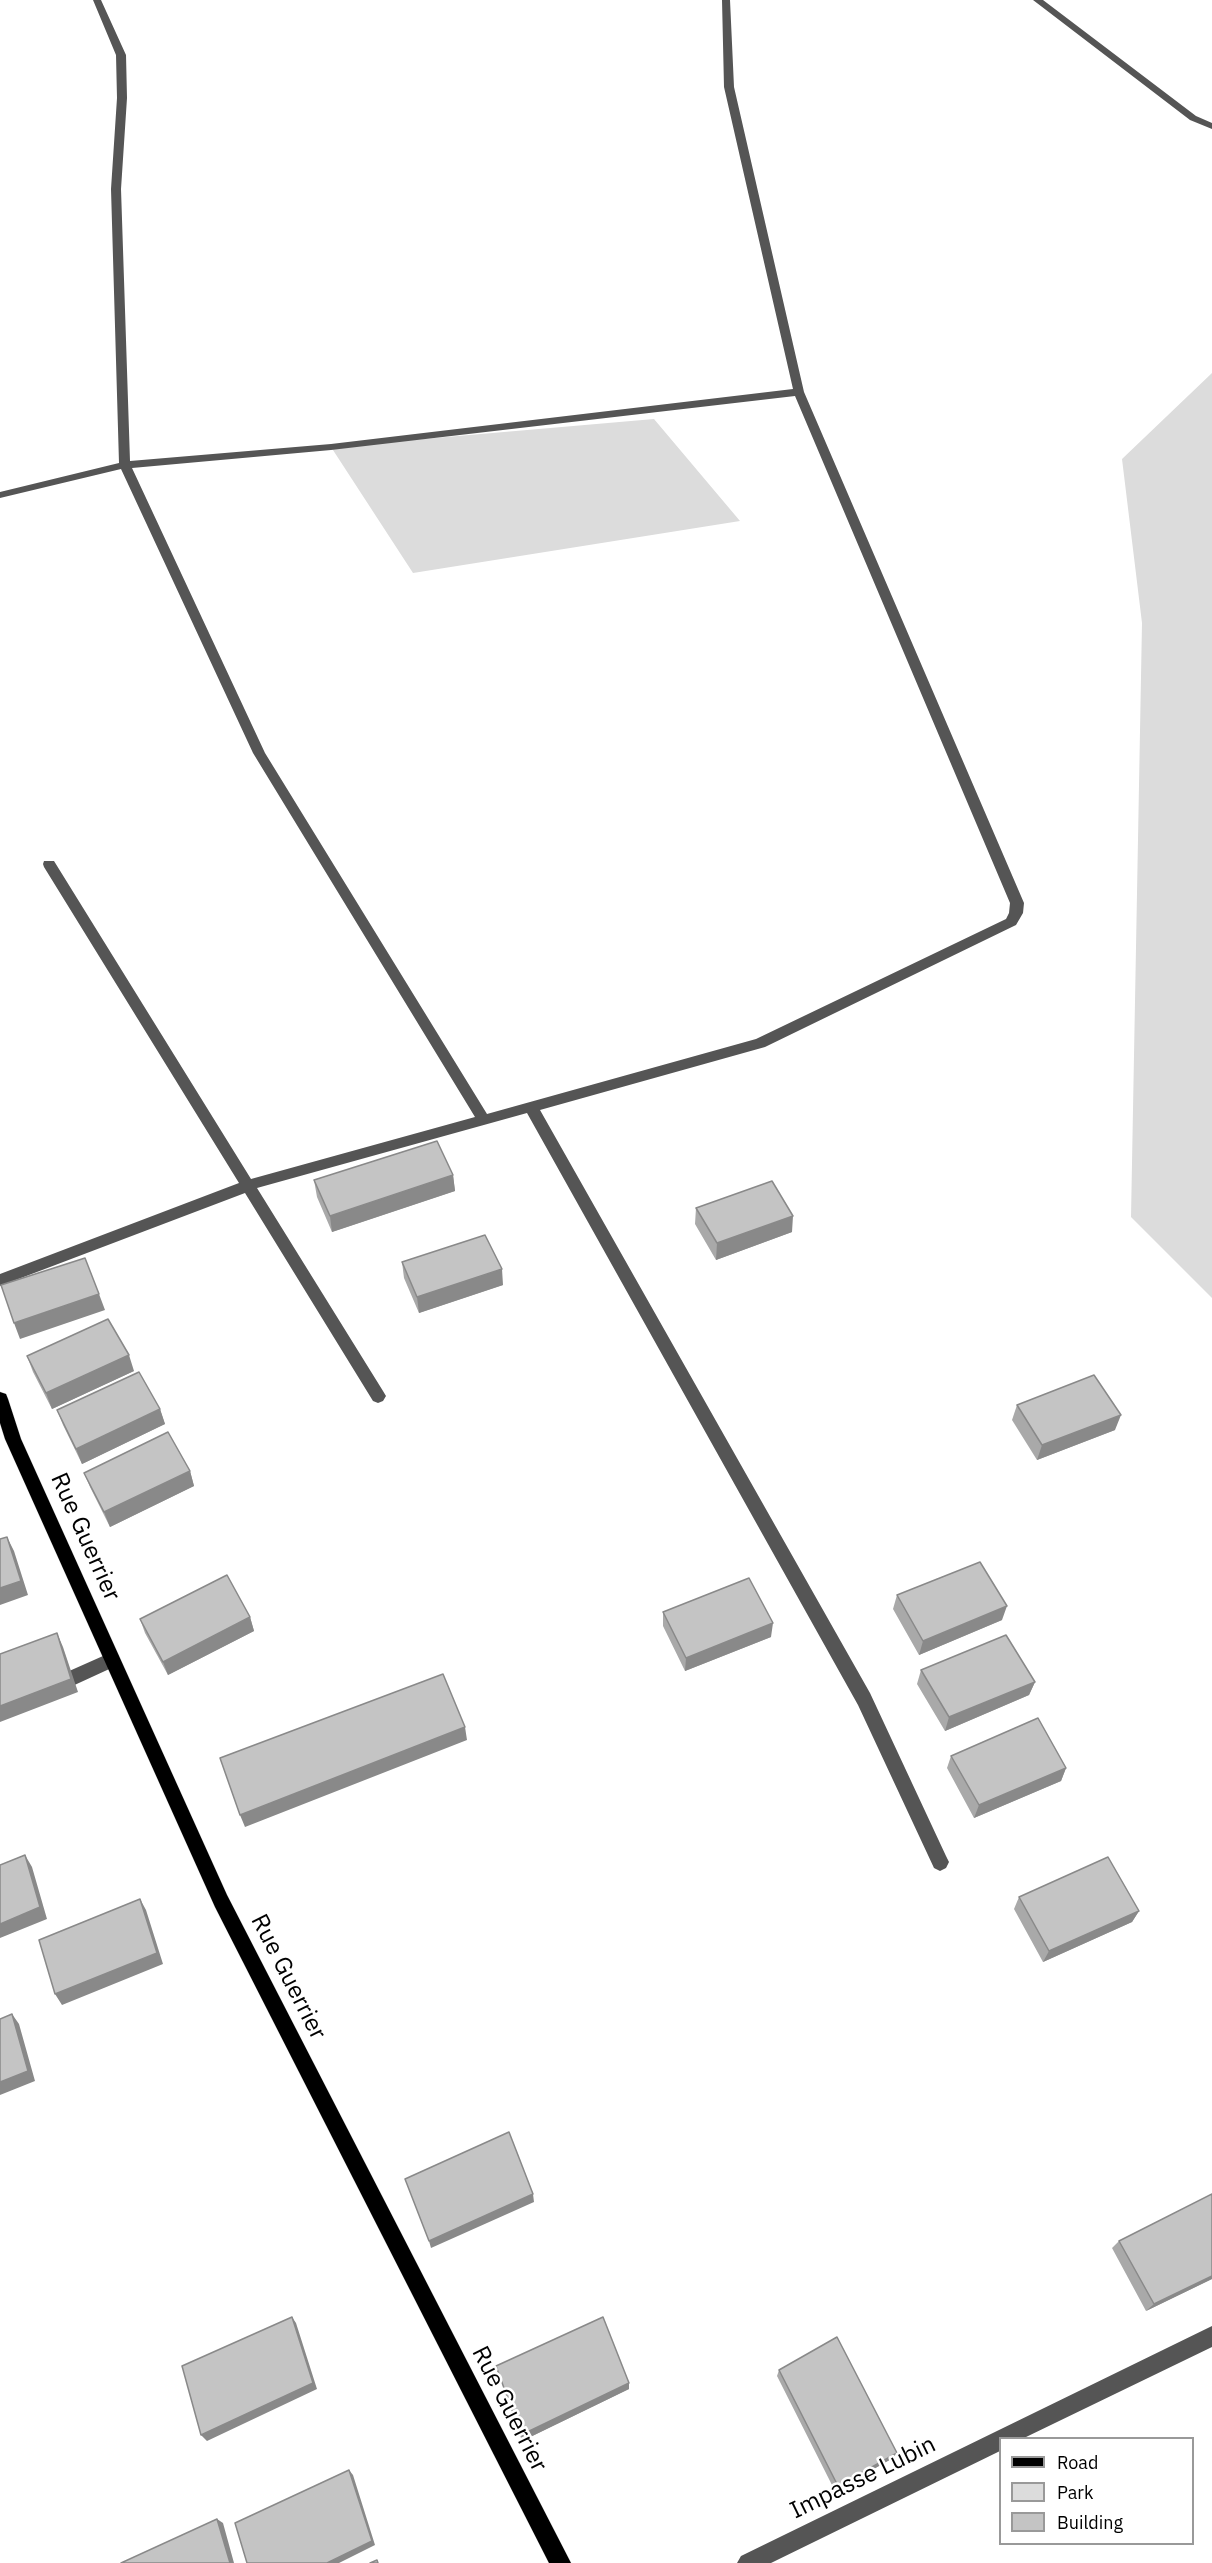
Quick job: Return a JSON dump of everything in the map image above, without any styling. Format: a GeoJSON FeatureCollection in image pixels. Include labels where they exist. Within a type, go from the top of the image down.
{"type":"FeatureCollection","features":[{"type":"Feature","properties":{"kind":"main road","name":"Rue Guerrier"},"geometry":{"type":"LineString","coordinates":[[0,1399],[14,1439],[220,1901],[560,2563]]}},
{"type":"Feature","properties":{"kind":"street"},"geometry":{"type":"LineString","coordinates":[[97,0],[121,55],[122,98],[116,189],[125,465],[259,753],[484,1120]]}},
{"type":"Feature","properties":{"kind":"street"},"geometry":{"type":"LineString","coordinates":[[0,1280],[249,1185],[760,1043],[1011,922],[1016,914],[1017,903],[799,392],[729,87],[726,0]]}},
{"type":"Feature","properties":{"kind":"street"},"geometry":{"type":"LineString","coordinates":[[1037,0],[1193,118],[1212,126]]}},
{"type":"Feature","properties":{"kind":"street"},"geometry":{"type":"LineString","coordinates":[[0,495],[125,465],[331,447],[799,392]]}},
{"type":"Feature","properties":{"kind":"street"},"geometry":{"type":"LineString","coordinates":[[49,864],[378,1396]]}},
{"type":"Feature","properties":{"kind":"street"},"geometry":{"type":"LineString","coordinates":[[531,1107],[864,1699],[940,1862]]}},
{"type":"Feature","properties":{"kind":"street"},"geometry":{"type":"LineString","coordinates":[[41,1693],[112,1660]]}},
{"type":"Feature","properties":{"kind":"street","name":"Impasse Lubin"},"geometry":{"type":"LineString","coordinates":[[1006,2437],[1212,2336]]}},
{"type":"Feature","properties":{"kind":"street","name":"Impasse Lubin"},"geometry":{"type":"LineString","coordinates":[[748,2563],[999,2440]]}},
{"type":"Feature","properties":{"kind":"green space"},"geometry":{"type":"Polygon","coordinates":[[[1212,373],[1212,1298],[1131,1217],[1142,623],[1122,459],[1212,373]]]}},
{"type":"Feature","properties":{"kind":"green space"},"geometry":{"type":"Polygon","coordinates":[[[654,419],[740,521],[413,573],[331,447],[654,419]]]}},
{"type":"Feature","properties":{"kind":"building"},"geometry":{"type":"Polygon","coordinates":[[[437,1141],[453,1175],[330,1216],[314,1180],[437,1141]]]}},
{"type":"Feature","properties":{"kind":"building"},"geometry":{"type":"Polygon","coordinates":[[[772,1181],[793,1216],[717,1243],[696,1208],[772,1181]]]}},
{"type":"Feature","properties":{"kind":"building"},"geometry":{"type":"Polygon","coordinates":[[[485,1235],[502,1269],[417,1297],[402,1262],[485,1235]]]}},
{"type":"Feature","properties":{"kind":"building"},"geometry":{"type":"Polygon","coordinates":[[[85,1258],[99,1294],[14,1323],[1,1285],[85,1258]]]}},
{"type":"Feature","properties":{"kind":"building"},"geometry":{"type":"Polygon","coordinates":[[[108,1319],[129,1355],[46,1393],[27,1356],[108,1319]]]}},
{"type":"Feature","properties":{"kind":"building"},"geometry":{"type":"Polygon","coordinates":[[[139,1372],[160,1409],[76,1449],[57,1410],[139,1372]]]}},
{"type":"Feature","properties":{"kind":"building"},"geometry":{"type":"Polygon","coordinates":[[[1094,1375],[1121,1415],[1042,1445],[1017,1405],[1094,1375]]]}},
{"type":"Feature","properties":{"kind":"building"},"geometry":{"type":"Polygon","coordinates":[[[168,1432],[190,1471],[104,1512],[84,1473],[168,1432]]]}},
{"type":"Feature","properties":{"kind":"building"},"geometry":{"type":"Polygon","coordinates":[[[7,1537],[21,1581],[0,1588],[0,1539],[7,1537]]]}},
{"type":"Feature","properties":{"kind":"building"},"geometry":{"type":"Polygon","coordinates":[[[980,1562],[1007,1606],[923,1641],[897,1595],[980,1562]]]}},
{"type":"Feature","properties":{"kind":"building"},"geometry":{"type":"Polygon","coordinates":[[[227,1575],[250,1617],[163,1662],[140,1619],[227,1575]]]}},
{"type":"Feature","properties":{"kind":"building"},"geometry":{"type":"Polygon","coordinates":[[[749,1578],[773,1623],[686,1658],[663,1612],[749,1578]]]}},
{"type":"Feature","properties":{"kind":"building"},"geometry":{"type":"Polygon","coordinates":[[[57,1633],[71,1679],[0,1706],[0,1654],[57,1633]]]}},
{"type":"Feature","properties":{"kind":"building"},"geometry":{"type":"Polygon","coordinates":[[[1006,1635],[1035,1682],[949,1717],[921,1670],[1006,1635]]]}},
{"type":"Feature","properties":{"kind":"building"},"geometry":{"type":"Polygon","coordinates":[[[443,1674],[465,1727],[240,1815],[220,1758],[443,1674]]]}},
{"type":"Feature","properties":{"kind":"building"},"geometry":{"type":"Polygon","coordinates":[[[1038,1718],[1066,1768],[979,1805],[951,1756],[1038,1718]]]}},
{"type":"Feature","properties":{"kind":"building"},"geometry":{"type":"Polygon","coordinates":[[[25,1855],[40,1907],[0,1924],[0,1865],[25,1855]]]}},
{"type":"Feature","properties":{"kind":"building"},"geometry":{"type":"Polygon","coordinates":[[[1108,1857],[1139,1911],[1049,1951],[1019,1897],[1108,1857]]]}},
{"type":"Feature","properties":{"kind":"building"},"geometry":{"type":"Polygon","coordinates":[[[140,1899],[157,1953],[55,1994],[39,1940],[140,1899]]]}},
{"type":"Feature","properties":{"kind":"building"},"geometry":{"type":"Polygon","coordinates":[[[12,2014],[28,2071],[0,2082],[0,2019],[12,2014]]]}},
{"type":"Feature","properties":{"kind":"building"},"geometry":{"type":"Polygon","coordinates":[[[509,2132],[533,2194],[429,2241],[405,2179],[509,2132]]]}},
{"type":"Feature","properties":{"kind":"building"},"geometry":{"type":"Polygon","coordinates":[[[1212,2194],[1212,2276],[1154,2304],[1119,2241],[1212,2194]]]}},
{"type":"Feature","properties":{"kind":"building"},"geometry":{"type":"Polygon","coordinates":[[[292,2317],[313,2383],[201,2435],[182,2366],[292,2317]]]}},
{"type":"Feature","properties":{"kind":"building"},"geometry":{"type":"Polygon","coordinates":[[[603,2317],[629,2383],[521,2435],[496,2366],[603,2317]]]}},
{"type":"Feature","properties":{"kind":"building"},"geometry":{"type":"Polygon","coordinates":[[[837,2337],[897,2453],[838,2486],[779,2370],[837,2337]]]}},
{"type":"Feature","properties":{"kind":"building"},"geometry":{"type":"Polygon","coordinates":[[[349,2470],[372,2541],[327,2563],[247,2563],[235,2523],[349,2470]]]}},
{"type":"Feature","properties":{"kind":"building"},"geometry":{"type":"Polygon","coordinates":[[[217,2519],[230,2563],[121,2563],[217,2519]]]}}]}
